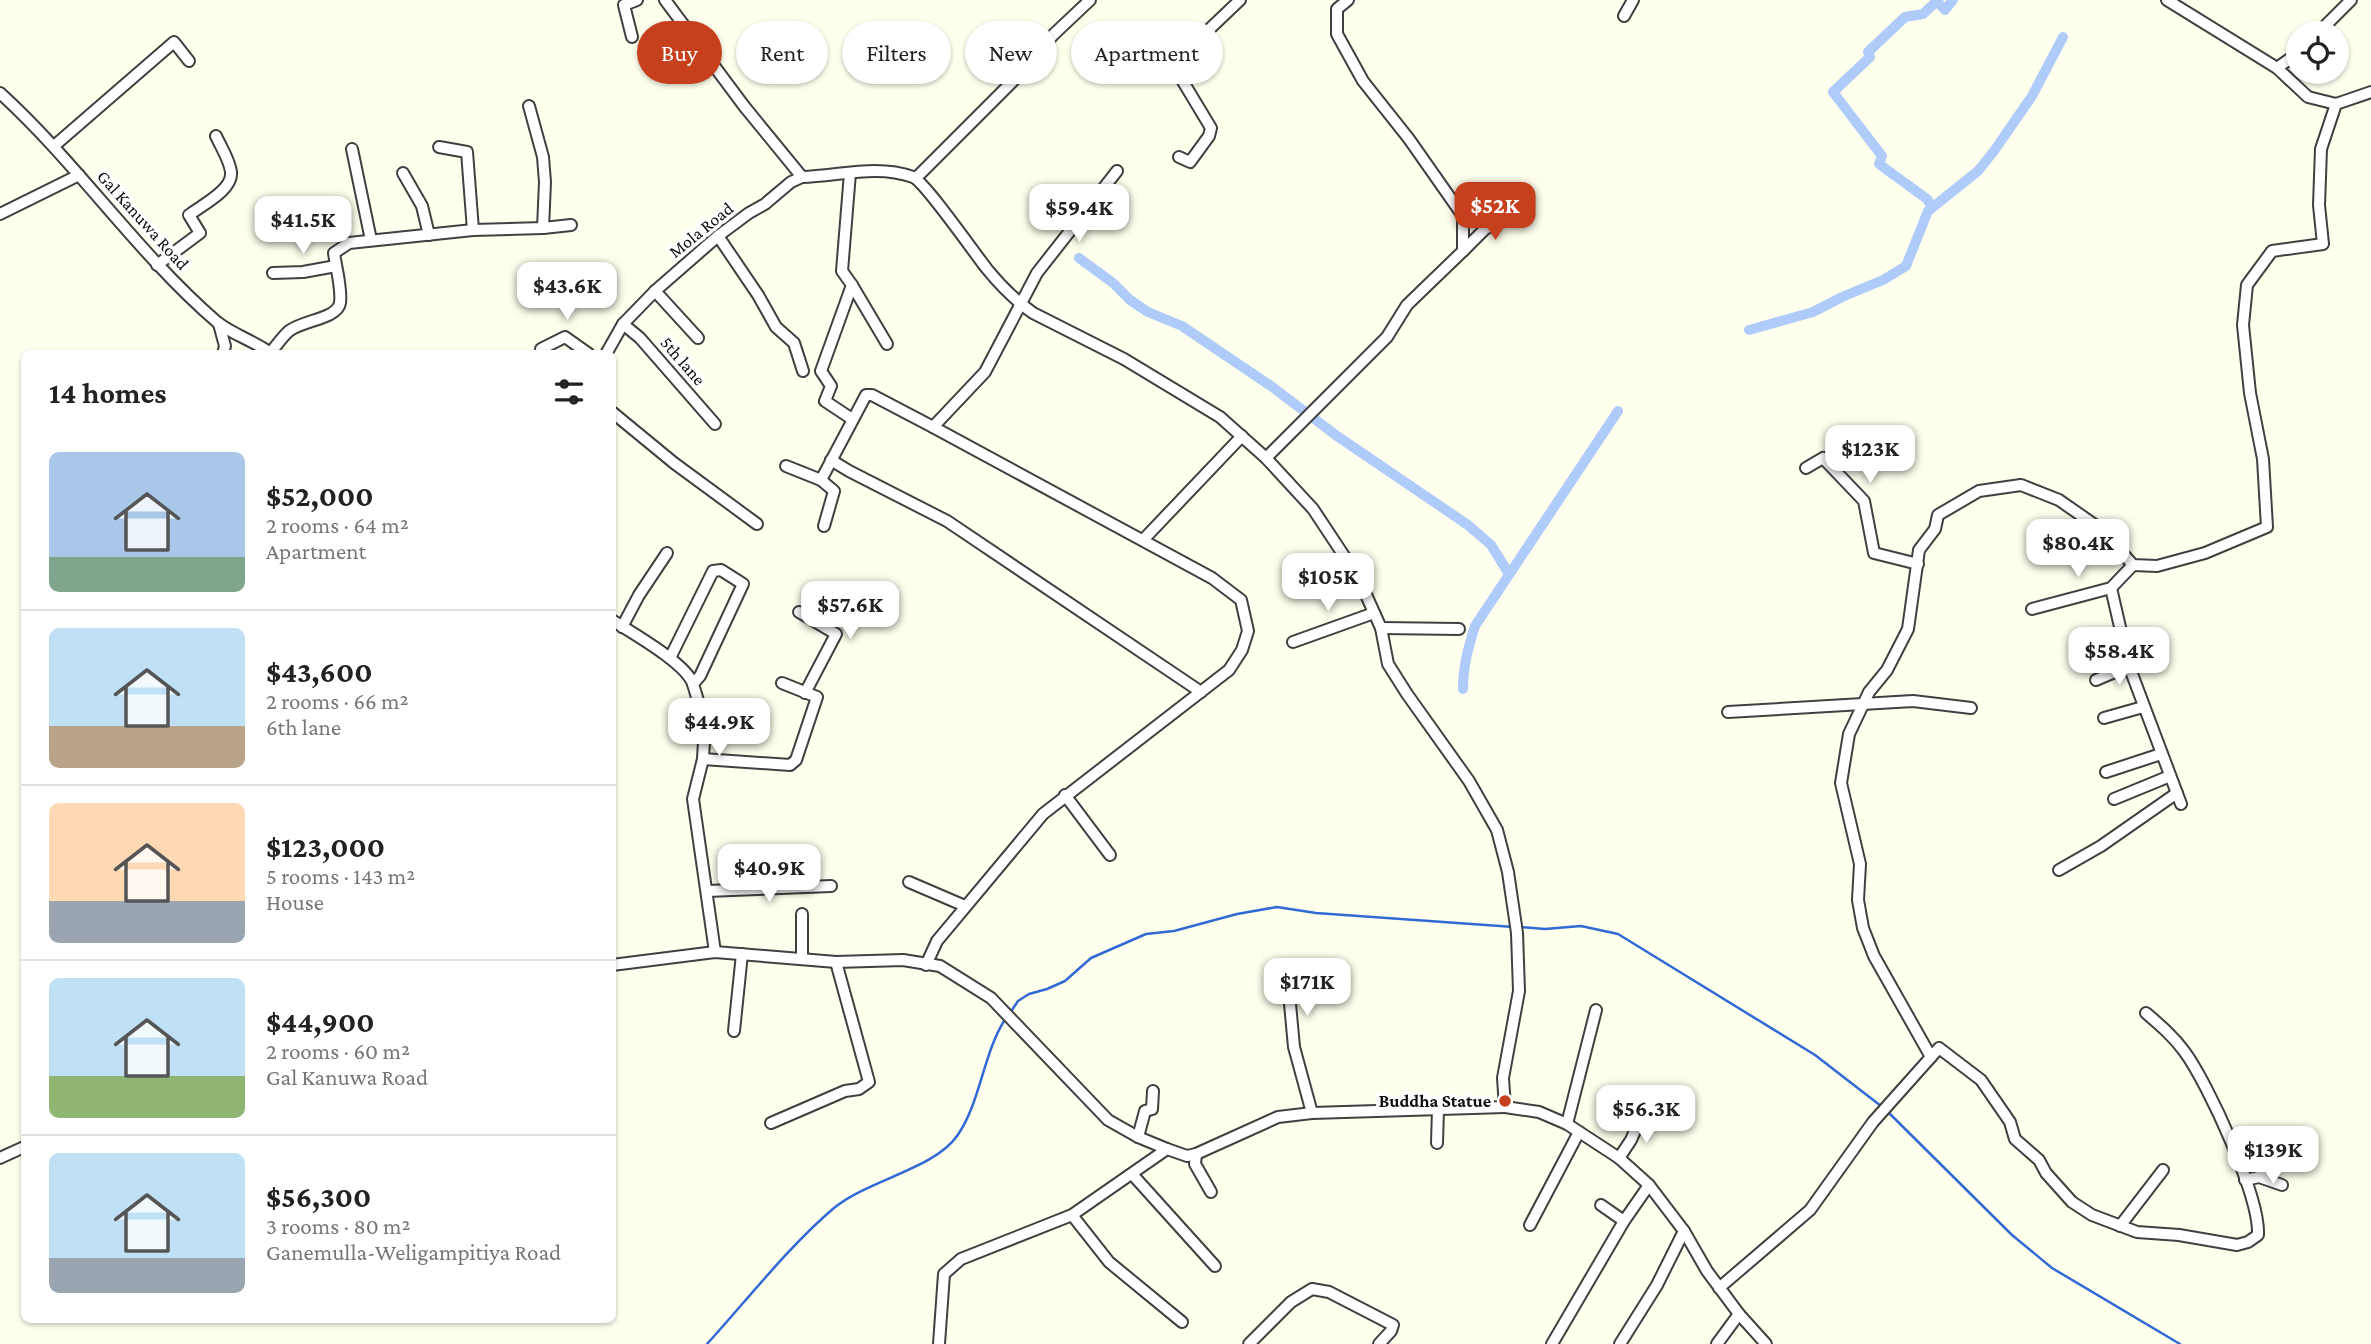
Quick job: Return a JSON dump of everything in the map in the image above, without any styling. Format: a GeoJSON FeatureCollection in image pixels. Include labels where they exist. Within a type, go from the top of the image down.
{"type":"FeatureCollection","features":[{"type":"Feature","properties":{"kind":"street"},"geometry":{"type":"LineString","coordinates":[[632,37],[624,5],[637,0]]}},
{"type":"Feature","properties":{"kind":"street"},"geometry":{"type":"LineString","coordinates":[[666,0],[744,106],[802,177],[862,170],[916,178],[988,271],[1021,304],[1124,359],[1220,417],[1266,458],[1313,509],[1358,578],[1381,628],[1388,664],[1406,694],[1469,781],[1497,830],[1516,915],[1519,990],[1503,1078],[1505,1107]]}},
{"type":"Feature","properties":{"kind":"street"},"geometry":{"type":"LineString","coordinates":[[916,178],[1020,75],[1053,35],[1090,0]]}},
{"type":"Feature","properties":{"kind":"street"},"geometry":{"type":"LineString","coordinates":[[1180,157],[1189,162],[1209,136],[1211,128],[1176,70],[1176,61],[1240,0]]}},
{"type":"Feature","properties":{"kind":"street"},"geometry":{"type":"LineString","coordinates":[[1327,0],[1337,9],[1337,34],[1363,81],[1409,139],[1463,216],[1463,251]]}},
{"type":"Feature","properties":{"kind":"street"},"geometry":{"type":"LineString","coordinates":[[1337,9],[1348,0]]}},
{"type":"Feature","properties":{"kind":"street"},"geometry":{"type":"LineString","coordinates":[[1624,16],[1633,0]]}},
{"type":"Feature","properties":{"kind":"street"},"geometry":{"type":"LineString","coordinates":[[2168,0],[2277,68],[2308,97],[2336,104],[2371,92]]}},
{"type":"Feature","properties":{"kind":"street"},"geometry":{"type":"LineString","coordinates":[[2330,21],[2351,0]]}},
{"type":"Feature","properties":{"kind":"street"},"geometry":{"type":"LineString","coordinates":[[54,146],[174,42],[190,61]]}},
{"type":"Feature","properties":{"kind":"street"},"geometry":{"type":"LineString","coordinates":[[2277,68],[2286,62]]}},
{"type":"Feature","properties":{"kind":"street","name":"Gal Kanuwa Road"},"geometry":{"type":"LineString","coordinates":[[0,93],[35,125],[157,265],[219,324],[267,350]]}},
{"type":"Feature","properties":{"kind":"street"},"geometry":{"type":"LineString","coordinates":[[1931,1057],[1874,956],[1861,919],[1858,900],[1860,864],[1841,783],[1849,734],[1869,692],[1887,670],[1908,629],[1919,550],[1935,529],[1938,515],[1979,491],[2021,485],[2059,500],[2102,530],[2133,565],[2157,566],[2205,553],[2267,527],[2263,459],[2250,393],[2243,325],[2247,285],[2272,251],[2323,244],[2319,205],[2320,149],[2336,104]]}},
{"type":"Feature","properties":{"kind":"street"},"geometry":{"type":"LineString","coordinates":[[530,106],[543,157],[543,228]]}},
{"type":"Feature","properties":{"kind":"street"},"geometry":{"type":"LineString","coordinates":[[157,265],[200,233],[189,215],[223,190],[231,180],[232,170],[216,136]]}},
{"type":"Feature","properties":{"kind":"street"},"geometry":{"type":"LineString","coordinates":[[439,148],[467,152],[473,230]]}},
{"type":"Feature","properties":{"kind":"street"},"geometry":{"type":"LineString","coordinates":[[352,149],[372,240]]}},
{"type":"Feature","properties":{"kind":"street"},"geometry":{"type":"LineString","coordinates":[[933,427],[985,372],[1037,273],[1117,171]]}},
{"type":"Feature","properties":{"kind":"street"},"geometry":{"type":"LineString","coordinates":[[403,173],[422,206],[429,235]]}},
{"type":"Feature","properties":{"kind":"street"},"geometry":{"type":"LineString","coordinates":[[850,173],[842,271],[887,344]]}},
{"type":"Feature","properties":{"kind":"street"},"geometry":{"type":"LineString","coordinates":[[0,214],[79,175]]}},
{"type":"Feature","properties":{"kind":"street","name":"Mola Road"},"geometry":{"type":"LineString","coordinates":[[608,350],[622,324],[655,291],[718,236],[749,212],[765,204],[791,182],[802,177]]}},
{"type":"Feature","properties":{"kind":"street"},"geometry":{"type":"LineString","coordinates":[[1266,458],[1387,337],[1407,305],[1485,229],[1513,215]]}},
{"type":"Feature","properties":{"kind":"street"},"geometry":{"type":"LineString","coordinates":[[274,350],[288,332],[304,322],[331,315],[337,310],[340,301],[334,253],[349,243],[473,230],[571,225]]}},
{"type":"Feature","properties":{"kind":"street"},"geometry":{"type":"LineString","coordinates":[[718,236],[776,327],[794,343],[803,371]]}},
{"type":"Feature","properties":{"kind":"street"},"geometry":{"type":"LineString","coordinates":[[272,273],[303,272],[336,266]]}},
{"type":"Feature","properties":{"kind":"street"},"geometry":{"type":"LineString","coordinates":[[852,285],[821,371],[831,386],[825,401],[852,419]]}},
{"type":"Feature","properties":{"kind":"street"},"geometry":{"type":"LineString","coordinates":[[655,291],[698,338]]}},
{"type":"Feature","properties":{"kind":"street"},"geometry":{"type":"LineString","coordinates":[[219,324],[224,350]]}},
{"type":"Feature","properties":{"kind":"street","name":"5th lane"},"geometry":{"type":"LineString","coordinates":[[622,324],[640,338],[715,424]]}},
{"type":"Feature","properties":{"kind":"street"},"geometry":{"type":"LineString","coordinates":[[541,349],[565,337],[583,350]]}},
{"type":"Feature","properties":{"kind":"street"},"geometry":{"type":"LineString","coordinates":[[821,480],[866,395],[873,395],[1212,578],[1241,600],[1248,631],[1242,650],[1229,670],[1043,814],[937,941],[926,965]]}},
{"type":"Feature","properties":{"kind":"street"},"geometry":{"type":"LineString","coordinates":[[616,415],[674,463],[757,524]]}},
{"type":"Feature","properties":{"kind":"street"},"geometry":{"type":"LineString","coordinates":[[1143,540],[1242,436]]}},
{"type":"Feature","properties":{"kind":"street"},"geometry":{"type":"LineString","coordinates":[[1806,468],[1823,458],[1864,501],[1874,553],[1918,564]]}},
{"type":"Feature","properties":{"kind":"street"},"geometry":{"type":"LineString","coordinates":[[831,460],[947,521],[1201,692]]}},
{"type":"Feature","properties":{"kind":"street"},"geometry":{"type":"LineString","coordinates":[[786,466],[821,480],[834,491],[824,526]]}},
{"type":"Feature","properties":{"kind":"street"},"geometry":{"type":"LineString","coordinates":[[667,553],[617,624],[670,658],[691,678],[705,724],[703,760],[693,799],[715,953]]}},
{"type":"Feature","properties":{"kind":"street"},"geometry":{"type":"LineString","coordinates":[[2032,609],[2111,588],[2133,565]]}},
{"type":"Feature","properties":{"kind":"street"},"geometry":{"type":"LineString","coordinates":[[670,658],[713,571],[721,570],[743,584],[700,676],[693,684]]}},
{"type":"Feature","properties":{"kind":"street"},"geometry":{"type":"LineString","coordinates":[[2111,588],[2129,666],[2181,804]]}},
{"type":"Feature","properties":{"kind":"street"},"geometry":{"type":"LineString","coordinates":[[799,612],[836,634],[806,692]]}},
{"type":"Feature","properties":{"kind":"street"},"geometry":{"type":"LineString","coordinates":[[1293,642],[1374,613]]}},
{"type":"Feature","properties":{"kind":"street"},"geometry":{"type":"LineString","coordinates":[[1381,628],[1459,629]]}},
{"type":"Feature","properties":{"kind":"street"},"geometry":{"type":"LineString","coordinates":[[2096,680],[2129,666]]}},
{"type":"Feature","properties":{"kind":"street"},"geometry":{"type":"LineString","coordinates":[[703,760],[790,765],[796,760],[817,697],[782,683]]}},
{"type":"Feature","properties":{"kind":"street"},"geometry":{"type":"LineString","coordinates":[[1728,712],[1913,701],[1971,708]]}},
{"type":"Feature","properties":{"kind":"street"},"geometry":{"type":"LineString","coordinates":[[2104,718],[2143,707]]}},
{"type":"Feature","properties":{"kind":"street"},"geometry":{"type":"LineString","coordinates":[[2106,772],[2161,754]]}},
{"type":"Feature","properties":{"kind":"street"},"geometry":{"type":"LineString","coordinates":[[2114,799],[2170,776]]}},
{"type":"Feature","properties":{"kind":"street"},"geometry":{"type":"LineString","coordinates":[[2059,870],[2101,846],[2177,793]]}},
{"type":"Feature","properties":{"kind":"street"},"geometry":{"type":"LineString","coordinates":[[1065,795],[1110,855]]}},
{"type":"Feature","properties":{"kind":"street"},"geometry":{"type":"LineString","coordinates":[[909,882],[965,905]]}},
{"type":"Feature","properties":{"kind":"street"},"geometry":{"type":"LineString","coordinates":[[706,891],[831,886]]}},
{"type":"Feature","properties":{"kind":"street"},"geometry":{"type":"LineString","coordinates":[[802,915],[802,959]]}},
{"type":"Feature","properties":{"kind":"street"},"geometry":{"type":"LineString","coordinates":[[616,965],[715,953],[836,962],[903,960],[940,966],[990,998],[1108,1120],[1138,1137],[1187,1156],[1278,1117],[1312,1113],[1505,1107],[1539,1112],[1567,1124],[1619,1158],[1649,1185],[1684,1231],[1719,1288],[1766,1344]]}},
{"type":"Feature","properties":{"kind":"street"},"geometry":{"type":"LineString","coordinates":[[734,1031],[742,954]]}},
{"type":"Feature","properties":{"kind":"street"},"geometry":{"type":"LineString","coordinates":[[771,1123],[845,1091],[859,1089],[869,1082],[836,962]]}},
{"type":"Feature","properties":{"kind":"street"},"geometry":{"type":"LineString","coordinates":[[1289,993],[1294,1047],[1312,1113]]}},
{"type":"Feature","properties":{"kind":"street"},"geometry":{"type":"LineString","coordinates":[[1567,1124],[1596,1010]]}},
{"type":"Feature","properties":{"kind":"street"},"geometry":{"type":"LineString","coordinates":[[1719,1288],[1810,1210],[1873,1122],[1939,1048],[1981,1080],[2010,1122],[2015,1139],[2039,1160],[2046,1174],[2072,1202],[2091,1215],[2137,1232],[2179,1235],[2237,1245],[2248,1242],[2258,1235],[2258,1227],[2245,1180],[2220,1114],[2186,1053],[2166,1030],[2146,1013]]}},
{"type":"Feature","properties":{"kind":"street"},"geometry":{"type":"LineString","coordinates":[[1138,1137],[1145,1111],[1152,1109],[1153,1091]]}},
{"type":"Feature","properties":{"kind":"street"},"geometry":{"type":"LineString","coordinates":[[1437,1143],[1438,1109]]}},
{"type":"Feature","properties":{"kind":"street"},"geometry":{"type":"LineString","coordinates":[[1619,1158],[1642,1115]]}},
{"type":"Feature","properties":{"kind":"street"},"geometry":{"type":"LineString","coordinates":[[1530,1225],[1579,1132]]}},
{"type":"Feature","properties":{"kind":"street"},"geometry":{"type":"LineString","coordinates":[[0,1158],[21,1148]]}},
{"type":"Feature","properties":{"kind":"street"},"geometry":{"type":"LineString","coordinates":[[939,1344],[944,1274],[961,1259],[1072,1215],[1167,1149]]}},
{"type":"Feature","properties":{"kind":"street"},"geometry":{"type":"LineString","coordinates":[[1196,1154],[1195,1164],[1211,1192]]}},
{"type":"Feature","properties":{"kind":"street"},"geometry":{"type":"LineString","coordinates":[[2245,1180],[2259,1177],[2286,1157]]}},
{"type":"Feature","properties":{"kind":"street"},"geometry":{"type":"LineString","coordinates":[[2120,1226],[2163,1170]]}},
{"type":"Feature","properties":{"kind":"street"},"geometry":{"type":"LineString","coordinates":[[1132,1174],[1215,1266]]}},
{"type":"Feature","properties":{"kind":"street"},"geometry":{"type":"LineString","coordinates":[[2259,1177],[2282,1185]]}},
{"type":"Feature","properties":{"kind":"street"},"geometry":{"type":"LineString","coordinates":[[1552,1344],[1624,1221],[1649,1185]]}},
{"type":"Feature","properties":{"kind":"street"},"geometry":{"type":"LineString","coordinates":[[1601,1205],[1624,1221]]}},
{"type":"Feature","properties":{"kind":"street"},"geometry":{"type":"LineString","coordinates":[[1072,1215],[1109,1262],[1182,1322]]}},
{"type":"Feature","properties":{"kind":"street"},"geometry":{"type":"LineString","coordinates":[[1620,1344],[1657,1285],[1684,1231]]}},
{"type":"Feature","properties":{"kind":"street"},"geometry":{"type":"LineString","coordinates":[[1250,1344],[1291,1302],[1312,1289],[1329,1292],[1393,1325],[1379,1344]]}},
{"type":"Feature","properties":{"kind":"street"},"geometry":{"type":"LineString","coordinates":[[1717,1344],[1739,1314]]}},
{"type":"Feature","properties":{"kind":"waterway"},"geometry":{"type":"LineString","coordinates":[[1932,207],[1927,199],[1879,164],[1882,156],[1833,92],[1870,57],[1868,52],[1905,17],[1923,14],[1937,1],[1945,10],[1953,0]]}},
{"type":"Feature","properties":{"kind":"waterway"},"geometry":{"type":"LineString","coordinates":[[1749,330],[1813,312],[1883,280],[1906,266],[1928,211],[1978,171],[1994,151],[2032,96],[2063,37]]}},
{"type":"Feature","properties":{"kind":"waterway"},"geometry":{"type":"LineString","coordinates":[[1079,258],[1113,283],[1130,300],[1148,312],[1182,326],[1468,525],[1491,545],[1509,574]]}},
{"type":"Feature","properties":{"kind":"waterway"},"geometry":{"type":"LineString","coordinates":[[1463,689],[1466,658],[1475,626],[1618,411]]}},
{"type":"Feature","properties":{"kind":"waterway"},"geometry":{"type":"LineString","coordinates":[[1010,1013],[1018,1001],[1029,994],[1065,981],[1091,958],[1146,934],[1174,931],[1237,914],[1277,907],[1316,913],[1514,927]]}},
{"type":"Feature","properties":{"kind":"waterway"},"geometry":{"type":"LineString","coordinates":[[1520,927],[1545,929],[1581,926],[1618,934],[1815,1055],[1881,1106]]}},
{"type":"Feature","properties":{"kind":"waterway"},"geometry":{"type":"LineString","coordinates":[[707,1344],[785,1256],[834,1208],[848,1198],[917,1166],[947,1147],[957,1136],[972,1108],[992,1046],[1006,1018]]}},
{"type":"Feature","properties":{"kind":"waterway"},"geometry":{"type":"LineString","coordinates":[[1886,1110],[2012,1235],[2052,1268],[2180,1344]]}},
{"type":"Feature","properties":{"kind":"place","name":"Buddha Statue"},"geometry":{"type":"Point","coordinates":[1505,1101]}}]}
